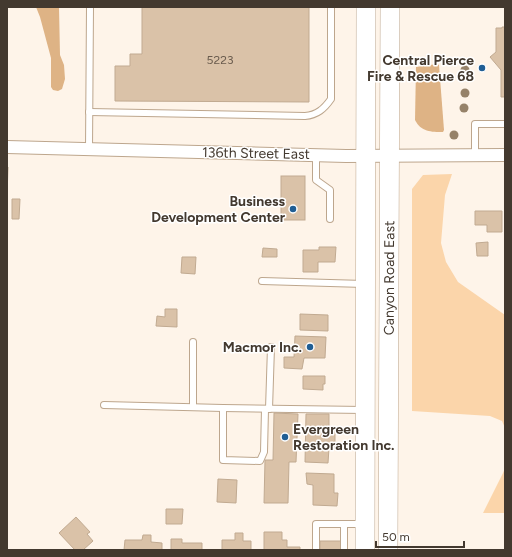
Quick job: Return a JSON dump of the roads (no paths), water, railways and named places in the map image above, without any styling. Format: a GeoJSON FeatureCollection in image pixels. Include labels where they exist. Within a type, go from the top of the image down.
{"type":"FeatureCollection","features":[{"type":"Feature","properties":{"kind":"main road","name":"Canyon Road East"},"geometry":{"type":"LineString","coordinates":[[365,550],[366,7]]}},
{"type":"Feature","properties":{"kind":"main road","name":"Canyon Road East"},"geometry":{"type":"LineString","coordinates":[[388,550],[390,7]]}},
{"type":"Feature","properties":{"kind":"street","name":"136th Street East"},"geometry":{"type":"LineString","coordinates":[[7,147],[366,156],[505,155]]}},
{"type":"Feature","properties":{"kind":"lane"},"geometry":{"type":"LineString","coordinates":[[89,149],[90,7]]}},
{"type":"Feature","properties":{"kind":"lane"},"geometry":{"type":"LineString","coordinates":[[89,112],[305,116],[317,113],[323,110],[331,99],[331,7]]}},
{"type":"Feature","properties":{"kind":"lane"},"geometry":{"type":"LineString","coordinates":[[475,155],[475,124],[505,124]]}},
{"type":"Feature","properties":{"kind":"lane"},"geometry":{"type":"LineString","coordinates":[[316,155],[316,180],[330,190],[330,219]]}},
{"type":"Feature","properties":{"kind":"lane"},"geometry":{"type":"LineString","coordinates":[[262,281],[366,284]]}},
{"type":"Feature","properties":{"kind":"lane"},"geometry":{"type":"LineString","coordinates":[[192,407],[194,342]]}},
{"type":"Feature","properties":{"kind":"lane"},"geometry":{"type":"LineString","coordinates":[[223,408],[223,460],[260,461],[264,452],[271,347]]}},
{"type":"Feature","properties":{"kind":"lane"},"geometry":{"type":"LineString","coordinates":[[104,404],[223,408],[365,410]]}},
{"type":"Feature","properties":{"kind":"lane"},"geometry":{"type":"LineString","coordinates":[[316,550],[316,524],[365,524]]}},
{"type":"Feature","properties":{"kind":"lane"},"geometry":{"type":"LineString","coordinates":[[344,524],[344,550]]}},
{"type":"Feature","properties":{"kind":"place","name":"Central Pierce Fire & Rescue 68"},"geometry":{"type":"Point","coordinates":[482,68]}},
{"type":"Feature","properties":{"kind":"place","name":"Business Development Center"},"geometry":{"type":"Point","coordinates":[293,209]}},
{"type":"Feature","properties":{"kind":"place","name":"Macmor Inc."},"geometry":{"type":"Point","coordinates":[310,347]}},
{"type":"Feature","properties":{"kind":"place","name":"Evergreen Restoration Inc."},"geometry":{"type":"Point","coordinates":[285,437]}}]}
